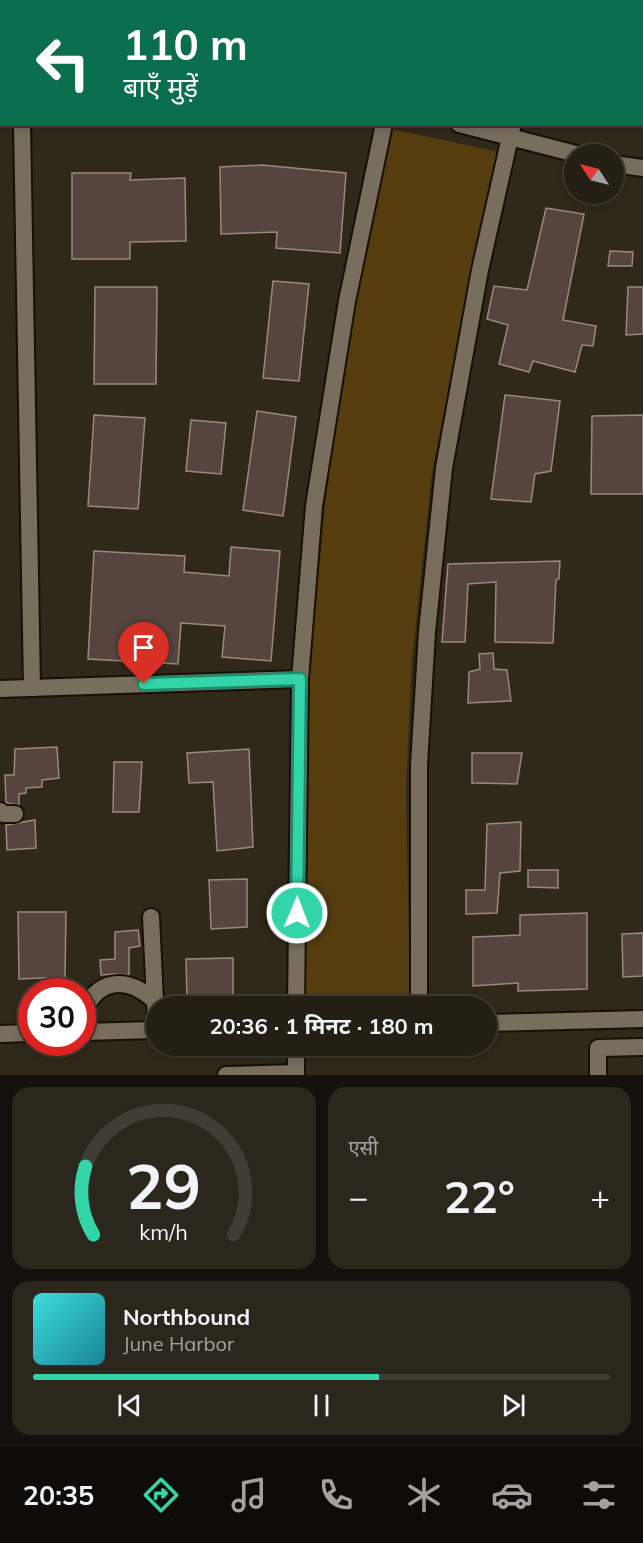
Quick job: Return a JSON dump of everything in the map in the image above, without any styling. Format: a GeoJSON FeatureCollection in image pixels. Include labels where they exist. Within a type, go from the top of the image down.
{"type":"FeatureCollection","features":[{"type":"Feature","properties":{"kind":"street"},"geometry":{"type":"LineString","coordinates":[[22,126],[32,688]]}},
{"type":"Feature","properties":{"kind":"street"},"geometry":{"type":"LineString","coordinates":[[296,996],[300,679],[314,506],[346,301],[384,126]]}},
{"type":"Feature","properties":{"kind":"street"},"geometry":{"type":"LineString","coordinates":[[472,126],[511,132],[564,150]]}},
{"type":"Feature","properties":{"kind":"street"},"geometry":{"type":"LineString","coordinates":[[419,996],[418,765],[427,632],[444,468],[480,270],[511,132]]}},
{"type":"Feature","properties":{"kind":"street"},"geometry":{"type":"LineString","coordinates":[[624,165],[643,168]]}},
{"type":"Feature","properties":{"kind":"street"},"geometry":{"type":"LineString","coordinates":[[0,689],[300,679]]}},
{"type":"Feature","properties":{"kind":"street"},"geometry":{"type":"LineString","coordinates":[[151,917],[155,996]]}},
{"type":"Feature","properties":{"kind":"street"},"geometry":{"type":"LineString","coordinates":[[96,992],[106,985],[133,986],[149,996]]}},
{"type":"Feature","properties":{"kind":"street"},"geometry":{"type":"LineString","coordinates":[[497,1023],[643,1019]]}},
{"type":"Feature","properties":{"kind":"street"},"geometry":{"type":"LineString","coordinates":[[96,1032],[146,1030]]}},
{"type":"Feature","properties":{"kind":"street"},"geometry":{"type":"LineString","coordinates":[[0,1034],[18,1033]]}},
{"type":"Feature","properties":{"kind":"street"},"geometry":{"type":"LineString","coordinates":[[598,1075],[598,1048],[643,1047]]}},
{"type":"Feature","properties":{"kind":"street"},"geometry":{"type":"LineString","coordinates":[[226,1075],[296,1074],[296,1056]]}},
{"type":"Feature","properties":{"kind":"shaded area"},"geometry":{"type":"Polygon","coordinates":[[[392,129],[499,152],[471,275],[432,473],[412,661],[406,787],[410,996],[305,996],[309,677],[325,504],[354,298],[392,129]]]}},
{"type":"Feature","properties":{"kind":"building"},"geometry":{"type":"Polygon","coordinates":[[[262,165],[346,173],[340,253],[276,248],[277,232],[221,234],[220,167],[262,165]]]}},
{"type":"Feature","properties":{"kind":"building"},"geometry":{"type":"Polygon","coordinates":[[[72,173],[131,173],[130,180],[185,178],[186,241],[130,242],[130,259],[72,259],[72,173]]]}},
{"type":"Feature","properties":{"kind":"building"},"geometry":{"type":"Polygon","coordinates":[[[546,208],[584,214],[563,320],[596,326],[593,346],[582,345],[575,372],[533,361],[529,372],[499,364],[508,325],[487,319],[494,286],[527,290],[546,208]]]}},
{"type":"Feature","properties":{"kind":"building"},"geometry":{"type":"Polygon","coordinates":[[[610,251],[633,252],[632,266],[608,266],[610,251]]]}},
{"type":"Feature","properties":{"kind":"building"},"geometry":{"type":"Polygon","coordinates":[[[273,281],[309,284],[299,381],[263,378],[273,281]]]}},
{"type":"Feature","properties":{"kind":"building"},"geometry":{"type":"Polygon","coordinates":[[[95,287],[157,287],[156,384],[94,384],[95,287]]]}},
{"type":"Feature","properties":{"kind":"building"},"geometry":{"type":"Polygon","coordinates":[[[628,287],[643,287],[643,334],[626,335],[628,287]]]}},
{"type":"Feature","properties":{"kind":"building"},"geometry":{"type":"Polygon","coordinates":[[[505,395],[560,401],[551,471],[535,474],[531,502],[491,499],[505,395]]]}},
{"type":"Feature","properties":{"kind":"building"},"geometry":{"type":"Polygon","coordinates":[[[257,411],[296,417],[283,516],[243,510],[257,411]]]}},
{"type":"Feature","properties":{"kind":"building"},"geometry":{"type":"Polygon","coordinates":[[[94,415],[145,418],[138,509],[88,506],[94,415]]]}},
{"type":"Feature","properties":{"kind":"building"},"geometry":{"type":"Polygon","coordinates":[[[643,415],[643,494],[591,494],[592,416],[643,415]]]}},
{"type":"Feature","properties":{"kind":"building"},"geometry":{"type":"Polygon","coordinates":[[[191,420],[226,423],[221,474],[186,471],[191,420]]]}},
{"type":"Feature","properties":{"kind":"building"},"geometry":{"type":"Polygon","coordinates":[[[231,547],[280,551],[271,661],[222,657],[225,626],[181,623],[178,664],[88,659],[94,551],[185,556],[184,572],[229,576],[231,547]]]}},
{"type":"Feature","properties":{"kind":"building"},"geometry":{"type":"Polygon","coordinates":[[[560,561],[559,579],[556,580],[553,643],[495,642],[496,582],[468,584],[465,642],[442,642],[448,564],[560,561]]]}},
{"type":"Feature","properties":{"kind":"building"},"geometry":{"type":"Polygon","coordinates":[[[493,653],[494,669],[507,670],[511,701],[468,703],[469,672],[480,669],[479,654],[493,653]]]}},
{"type":"Feature","properties":{"kind":"building"},"geometry":{"type":"Polygon","coordinates":[[[57,747],[59,778],[42,780],[42,787],[26,788],[26,793],[19,794],[19,805],[6,803],[5,775],[14,775],[15,749],[57,747]]]}},
{"type":"Feature","properties":{"kind":"building"},"geometry":{"type":"Polygon","coordinates":[[[249,749],[253,847],[217,851],[213,782],[189,783],[187,753],[249,749]]]}},
{"type":"Feature","properties":{"kind":"building"},"geometry":{"type":"Polygon","coordinates":[[[472,753],[522,753],[517,784],[472,783],[472,753]]]}},
{"type":"Feature","properties":{"kind":"building"},"geometry":{"type":"Polygon","coordinates":[[[114,762],[142,762],[139,812],[113,812],[114,762]]]}},
{"type":"Feature","properties":{"kind":"building"},"geometry":{"type":"Polygon","coordinates":[[[35,820],[36,848],[7,850],[6,825],[35,820]]]}},
{"type":"Feature","properties":{"kind":"building"},"geometry":{"type":"Polygon","coordinates":[[[521,822],[520,871],[500,873],[497,913],[466,914],[466,890],[485,890],[487,824],[521,822]]]}},
{"type":"Feature","properties":{"kind":"building"},"geometry":{"type":"Polygon","coordinates":[[[528,870],[558,870],[558,888],[528,887],[528,870]]]}},
{"type":"Feature","properties":{"kind":"building"},"geometry":{"type":"Polygon","coordinates":[[[247,879],[247,927],[211,929],[209,880],[247,879]]]}},
{"type":"Feature","properties":{"kind":"building"},"geometry":{"type":"Polygon","coordinates":[[[18,912],[66,912],[65,977],[19,978],[18,912]]]}},
{"type":"Feature","properties":{"kind":"building"},"geometry":{"type":"Polygon","coordinates":[[[587,913],[587,989],[518,991],[518,983],[473,986],[473,937],[520,935],[520,915],[587,913]]]}},
{"type":"Feature","properties":{"kind":"building"},"geometry":{"type":"Polygon","coordinates":[[[138,930],[140,946],[129,948],[129,975],[101,975],[100,960],[115,959],[115,932],[138,930]]]}},
{"type":"Feature","properties":{"kind":"building"},"geometry":{"type":"Polygon","coordinates":[[[643,933],[643,976],[623,977],[622,934],[643,933]]]}},
{"type":"Feature","properties":{"kind":"building"},"geometry":{"type":"Polygon","coordinates":[[[233,958],[233,996],[187,996],[186,959],[233,958]]]}},
{"type":"Feature","properties":{"kind":"route"},"geometry":{"type":"LineString","coordinates":[[144,684],[300,679],[297,913]]}}]}
